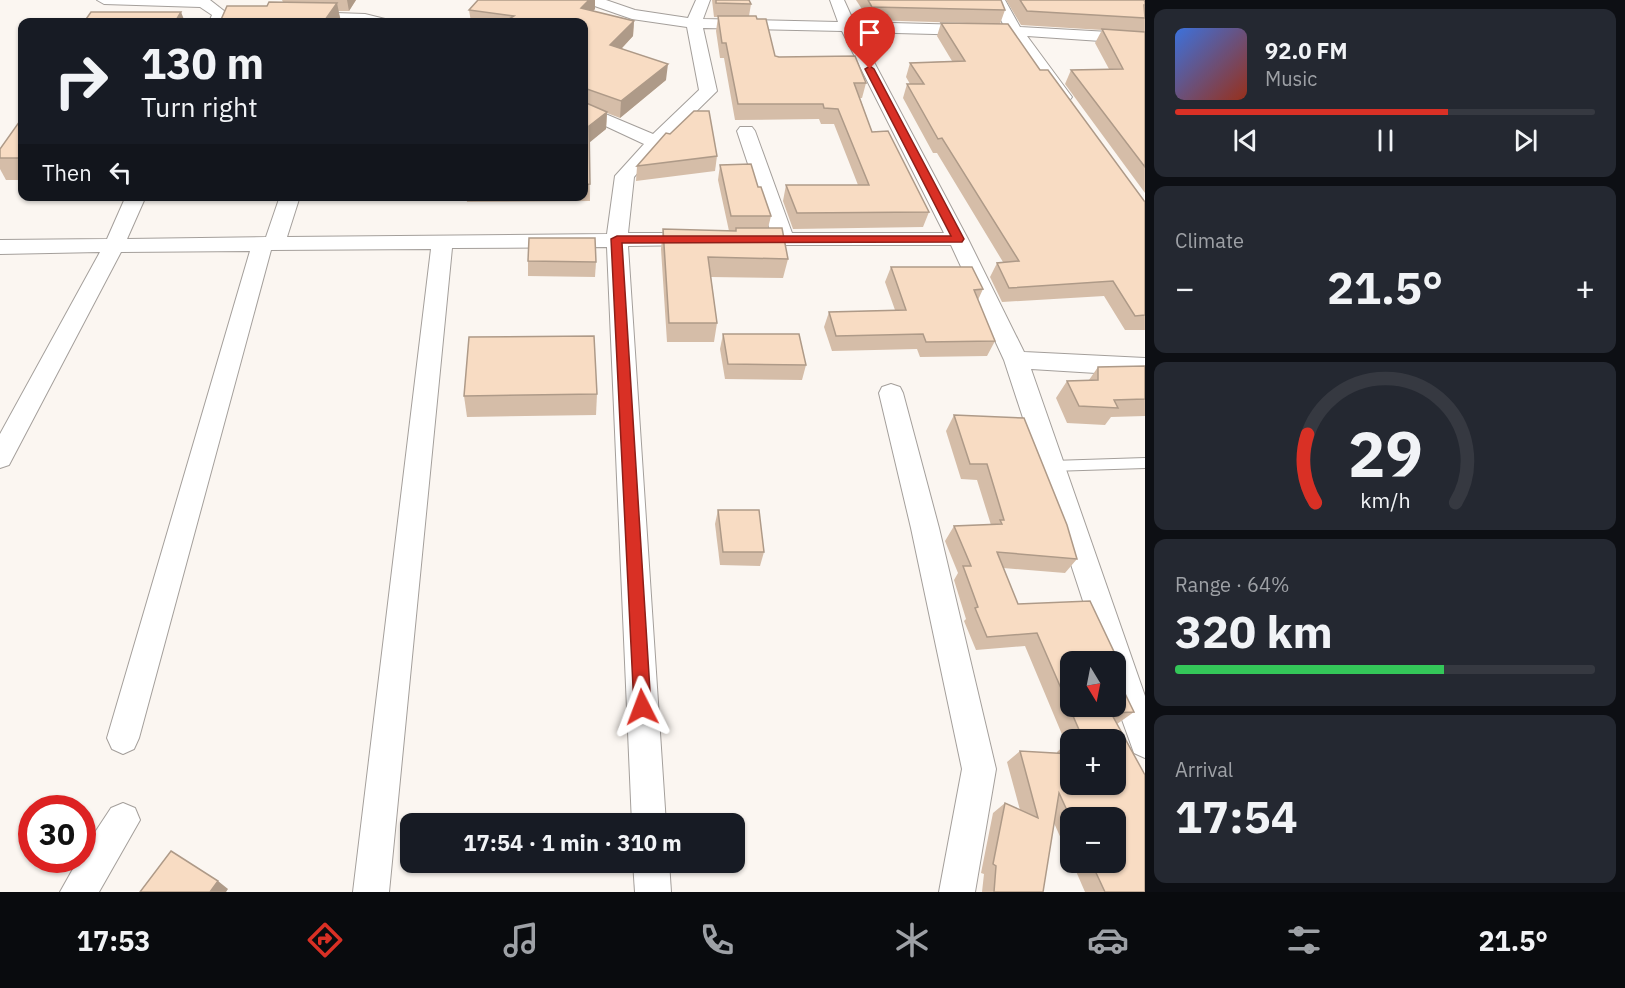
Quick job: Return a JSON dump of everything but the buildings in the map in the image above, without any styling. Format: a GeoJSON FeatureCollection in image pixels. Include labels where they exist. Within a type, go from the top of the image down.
{"type":"FeatureCollection","features":[{"type":"Feature","properties":{"kind":"street"},"geometry":{"type":"LineString","coordinates":[[96,15],[105,0],[205,2],[222,17]]}},
{"type":"Feature","properties":{"kind":"street"},"geometry":{"type":"LineString","coordinates":[[591,0],[632,14],[694,23],[1015,31],[1145,39]]}},
{"type":"Feature","properties":{"kind":"street"},"geometry":{"type":"LineString","coordinates":[[648,813],[617,239],[625,176],[655,142],[708,91],[694,23],[703,0]]}},
{"type":"Feature","properties":{"kind":"street"},"geometry":{"type":"LineString","coordinates":[[837,0],[848,27],[958,239],[1016,360],[1145,742]]}},
{"type":"Feature","properties":{"kind":"street"},"geometry":{"type":"LineString","coordinates":[[998,0],[1015,31],[1070,107]]}},
{"type":"Feature","properties":{"kind":"street"},"geometry":{"type":"LineString","coordinates":[[291,16],[363,18]]}},
{"type":"Feature","properties":{"kind":"street"},"geometry":{"type":"LineString","coordinates":[[588,112],[655,142]]}},
{"type":"Feature","properties":{"kind":"street"},"geometry":{"type":"LineString","coordinates":[[746,131],[784,239]]}},
{"type":"Feature","properties":{"kind":"street"},"geometry":{"type":"LineString","coordinates":[[0,458],[114,246],[134,201]]}},
{"type":"Feature","properties":{"kind":"street"},"geometry":{"type":"LineString","coordinates":[[123,738],[268,244],[288,201]]}},
{"type":"Feature","properties":{"kind":"street"},"geometry":{"type":"LineString","coordinates":[[0,247],[617,239],[958,239]]}},
{"type":"Feature","properties":{"kind":"street"},"geometry":{"type":"LineString","coordinates":[[371,892],[442,242]]}},
{"type":"Feature","properties":{"kind":"street"},"geometry":{"type":"LineString","coordinates":[[1016,360],[1145,367]]}},
{"type":"Feature","properties":{"kind":"street"},"geometry":{"type":"LineString","coordinates":[[891,393],[925,528],[979,769],[957,892]]}},
{"type":"Feature","properties":{"kind":"street"},"geometry":{"type":"LineString","coordinates":[[78,892],[123,820]]}},
{"type":"Feature","properties":{"kind":"street"},"geometry":{"type":"LineString","coordinates":[[652,873],[653,892]]}},
{"type":"Feature","properties":{"kind":"lane"},"geometry":{"type":"LineString","coordinates":[[1052,466],[1145,463]]}},
{"type":"Feature","properties":{"kind":"route"},"geometry":{"type":"LineString","coordinates":[[642,707],[617,239],[958,239],[870,69]]}}]}
